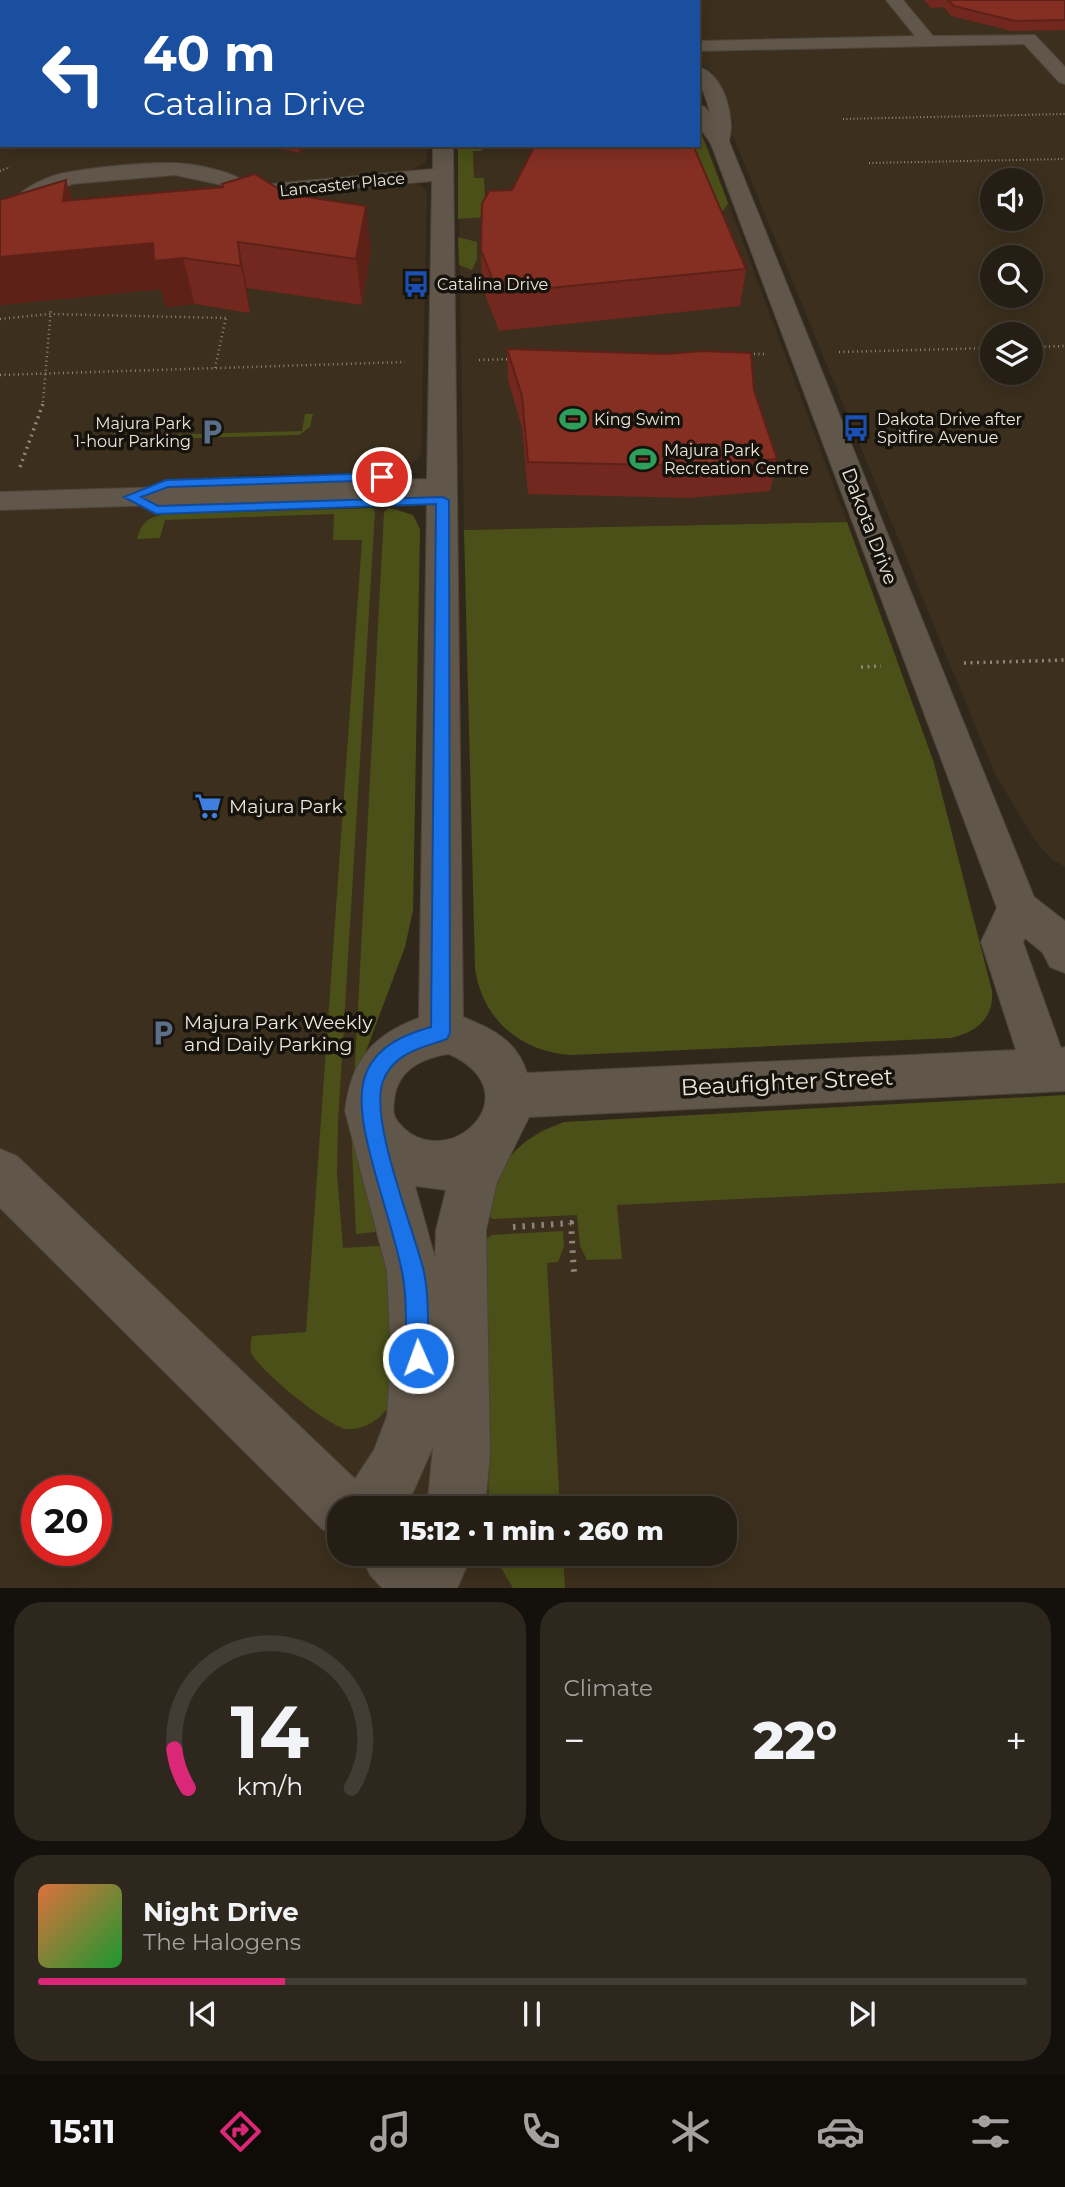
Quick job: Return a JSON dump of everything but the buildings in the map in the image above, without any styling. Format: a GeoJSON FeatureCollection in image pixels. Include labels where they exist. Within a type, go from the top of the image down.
{"type":"FeatureCollection","features":[{"type":"Feature","properties":{"kind":"street"},"geometry":{"type":"LineString","coordinates":[[894,0],[928,41]]}},
{"type":"Feature","properties":{"kind":"street"},"geometry":{"type":"LineString","coordinates":[[700,46],[1029,39],[1065,78]]}},
{"type":"Feature","properties":{"kind":"street"},"geometry":{"type":"LineString","coordinates":[[700,74],[707,79],[718,108],[721,144]]}},
{"type":"Feature","properties":{"kind":"street"},"geometry":{"type":"LineString","coordinates":[[700,114],[721,144]]}},
{"type":"Feature","properties":{"kind":"street","name":"Dakota Drive"},"geometry":{"type":"LineString","coordinates":[[721,144],[1018,908]]}},
{"type":"Feature","properties":{"kind":"street"},"geometry":{"type":"LineString","coordinates":[[441,1033],[443,160]]}},
{"type":"Feature","properties":{"kind":"street","name":"Lancaster Place"},"geometry":{"type":"LineString","coordinates":[[200,197],[443,160]]}},
{"type":"Feature","properties":{"kind":"street"},"geometry":{"type":"LineString","coordinates":[[65,209],[35,211],[23,204],[28,197],[63,179],[171,169],[233,181],[238,184],[240,193]]}},
{"type":"Feature","properties":{"kind":"street"},"geometry":{"type":"LineString","coordinates":[[3,501],[130,497],[156,510],[443,488]]}},
{"type":"Feature","properties":{"kind":"street"},"geometry":{"type":"LineString","coordinates":[[1055,1070],[1002,942],[1018,908],[1058,940],[1065,954]]}},
{"type":"Feature","properties":{"kind":"street"},"geometry":{"type":"LineString","coordinates":[[457,1496],[461,1454],[461,1230],[474,1177],[503,1116],[502,1066],[489,1050],[472,1039],[441,1033],[407,1042],[388,1057],[374,1077],[369,1103],[374,1128],[391,1149],[402,1157],[430,1166],[460,1161],[486,1146],[503,1116]]}},
{"type":"Feature","properties":{"kind":"street","name":"Beaufighter Street"},"geometry":{"type":"LineString","coordinates":[[503,1116],[1055,1070]]}},
{"type":"Feature","properties":{"kind":"street"},"geometry":{"type":"LineString","coordinates":[[371,1115],[413,1271],[418,1368],[415,1416],[409,1436],[394,1470],[378,1496]]}},
{"type":"Feature","properties":{"kind":"street"},"geometry":{"type":"LineString","coordinates":[[0,1173],[331,1496]]}},
{"type":"Feature","properties":{"kind":"path"},"geometry":{"type":"LineString","coordinates":[[843,119],[1065,114]]}},
{"type":"Feature","properties":{"kind":"path"},"geometry":{"type":"LineString","coordinates":[[869,163],[1065,159]]}},
{"type":"Feature","properties":{"kind":"path"},"geometry":{"type":"LineString","coordinates":[[3,501],[43,408],[51,308]]}},
{"type":"Feature","properties":{"kind":"path"},"geometry":{"type":"LineString","coordinates":[[0,319],[49,314],[226,317],[215,368]]}},
{"type":"Feature","properties":{"kind":"path"},"geometry":{"type":"LineString","coordinates":[[1043,347],[1065,346]]}},
{"type":"Feature","properties":{"kind":"path"},"geometry":{"type":"LineString","coordinates":[[834,352],[980,348]]}},
{"type":"Feature","properties":{"kind":"path"},"geometry":{"type":"LineString","coordinates":[[737,354],[764,354]]}},
{"type":"Feature","properties":{"kind":"path"},"geometry":{"type":"LineString","coordinates":[[475,360],[516,359]]}},
{"type":"Feature","properties":{"kind":"path"},"geometry":{"type":"LineString","coordinates":[[0,375],[411,362]]}},
{"type":"Feature","properties":{"kind":"path"},"geometry":{"type":"LineString","coordinates":[[962,663],[1065,660]]}},
{"type":"Feature","properties":{"kind":"path"},"geometry":{"type":"LineString","coordinates":[[507,1227],[571,1223],[574,1273]]}},
{"type":"Feature","properties":{"kind":"shaded area"},"geometry":{"type":"Polygon","coordinates":[[[700,0],[1065,0],[1065,867],[1050,858],[1034,839],[995,774],[732,134],[733,121],[712,72],[700,63],[700,0]]]}},
{"type":"Feature","properties":{"kind":"shaded area"},"geometry":{"type":"Polygon","coordinates":[[[705,140],[847,522],[464,530],[458,147],[700,147],[705,140]]]}},
{"type":"Feature","properties":{"kind":"shaded area","name":"Majura Park"},"geometry":{"type":"Polygon","coordinates":[[[0,147],[428,147],[426,162],[410,171],[407,183],[421,185],[427,192],[421,455],[410,466],[391,472],[237,475],[229,512],[395,508],[413,515],[419,524],[413,910],[405,947],[357,1073],[396,1264],[482,1258],[481,1228],[514,1152],[539,1131],[564,1122],[1065,1095],[1065,1588],[0,1588],[0,147]]]}},
{"type":"Feature","properties":{"kind":"green space"},"geometry":{"type":"Polygon","coordinates":[[[700,130],[728,203],[723,211],[706,219],[680,147],[700,147],[700,130]]]}},
{"type":"Feature","properties":{"kind":"green space"},"geometry":{"type":"Polygon","coordinates":[[[458,147],[482,147],[482,151],[473,151],[474,178],[484,178],[486,217],[458,219],[458,147]]]}},
{"type":"Feature","properties":{"kind":"green space"},"geometry":{"type":"Polygon","coordinates":[[[458,237],[477,242],[477,259],[472,270],[459,265],[458,237]]]}},
{"type":"Feature","properties":{"kind":"green space"},"geometry":{"type":"Polygon","coordinates":[[[305,414],[313,414],[310,427],[299,435],[126,440],[113,436],[118,420],[124,419],[120,436],[302,431],[305,414]]]}},
{"type":"Feature","properties":{"kind":"green space"},"geometry":{"type":"Polygon","coordinates":[[[373,508],[375,512],[337,1173],[343,1248],[377,1246],[393,1251],[392,1403],[373,1422],[347,1429],[326,1419],[279,1383],[256,1360],[251,1346],[252,1336],[306,1332],[362,540],[333,540],[334,514],[165,520],[160,538],[137,539],[147,521],[166,514],[373,508]]]}},
{"type":"Feature","properties":{"kind":"green space"},"geometry":{"type":"Polygon","coordinates":[[[389,508],[413,515],[420,530],[413,910],[405,947],[354,1083],[384,512],[389,508]]]}},
{"type":"Feature","properties":{"kind":"green space"},"geometry":{"type":"Polygon","coordinates":[[[847,522],[934,763],[992,991],[992,1001],[986,1017],[975,1028],[951,1038],[572,1055],[553,1052],[520,1040],[495,1017],[486,1003],[475,968],[464,530],[847,522]]]}},
{"type":"Feature","properties":{"kind":"green space"},"geometry":{"type":"Polygon","coordinates":[[[1065,1095],[1065,1183],[617,1205],[622,1259],[587,1260],[580,1246],[577,1215],[493,1219],[484,1213],[497,1180],[511,1156],[531,1138],[564,1122],[1065,1095]]]}},
{"type":"Feature","properties":{"kind":"green space"},"geometry":{"type":"Polygon","coordinates":[[[351,1126],[385,1221],[375,1232],[356,1234],[351,1126]]]}},
{"type":"Feature","properties":{"kind":"green space"},"geometry":{"type":"Polygon","coordinates":[[[563,1231],[564,1246],[558,1262],[547,1263],[559,1496],[489,1496],[482,1242],[492,1235],[563,1231]]]}},
{"type":"Feature","properties":{"kind":"green space"},"geometry":{"type":"Polygon","coordinates":[[[500,1566],[564,1566],[565,1588],[513,1588],[500,1566]]]}},
{"type":"Feature","properties":{"kind":"place","name":"Catalina Drive"},"geometry":{"type":"Point","coordinates":[416,284]}},
{"type":"Feature","properties":{"kind":"place","name":"King Swim"},"geometry":{"type":"Point","coordinates":[573,419]}},
{"type":"Feature","properties":{"kind":"place","name":"Dakota Drive after Spitfire Avenue"},"geometry":{"type":"Point","coordinates":[856,428]}},
{"type":"Feature","properties":{"kind":"place","name":"Majura Park 1-hour Parking"},"geometry":{"type":"Point","coordinates":[212,432]}},
{"type":"Feature","properties":{"kind":"place","name":"Majura Park Recreation Centre"},"geometry":{"type":"Point","coordinates":[643,459]}},
{"type":"Feature","properties":{"kind":"place","name":"Majura Park"},"geometry":{"type":"Point","coordinates":[208,806]}},
{"type":"Feature","properties":{"kind":"place","name":"Majura Park Weekly and Daily Parking"},"geometry":{"type":"Point","coordinates":[163,1033]}},
{"type":"Feature","properties":{"kind":"route"},"geometry":{"type":"LineString","coordinates":[[382,477],[166,484],[130,497],[153,510],[443,500],[441,1033],[418,1037],[388,1057],[374,1077],[369,1103],[377,1143],[404,1230],[413,1271],[418,1358]]}}]}
